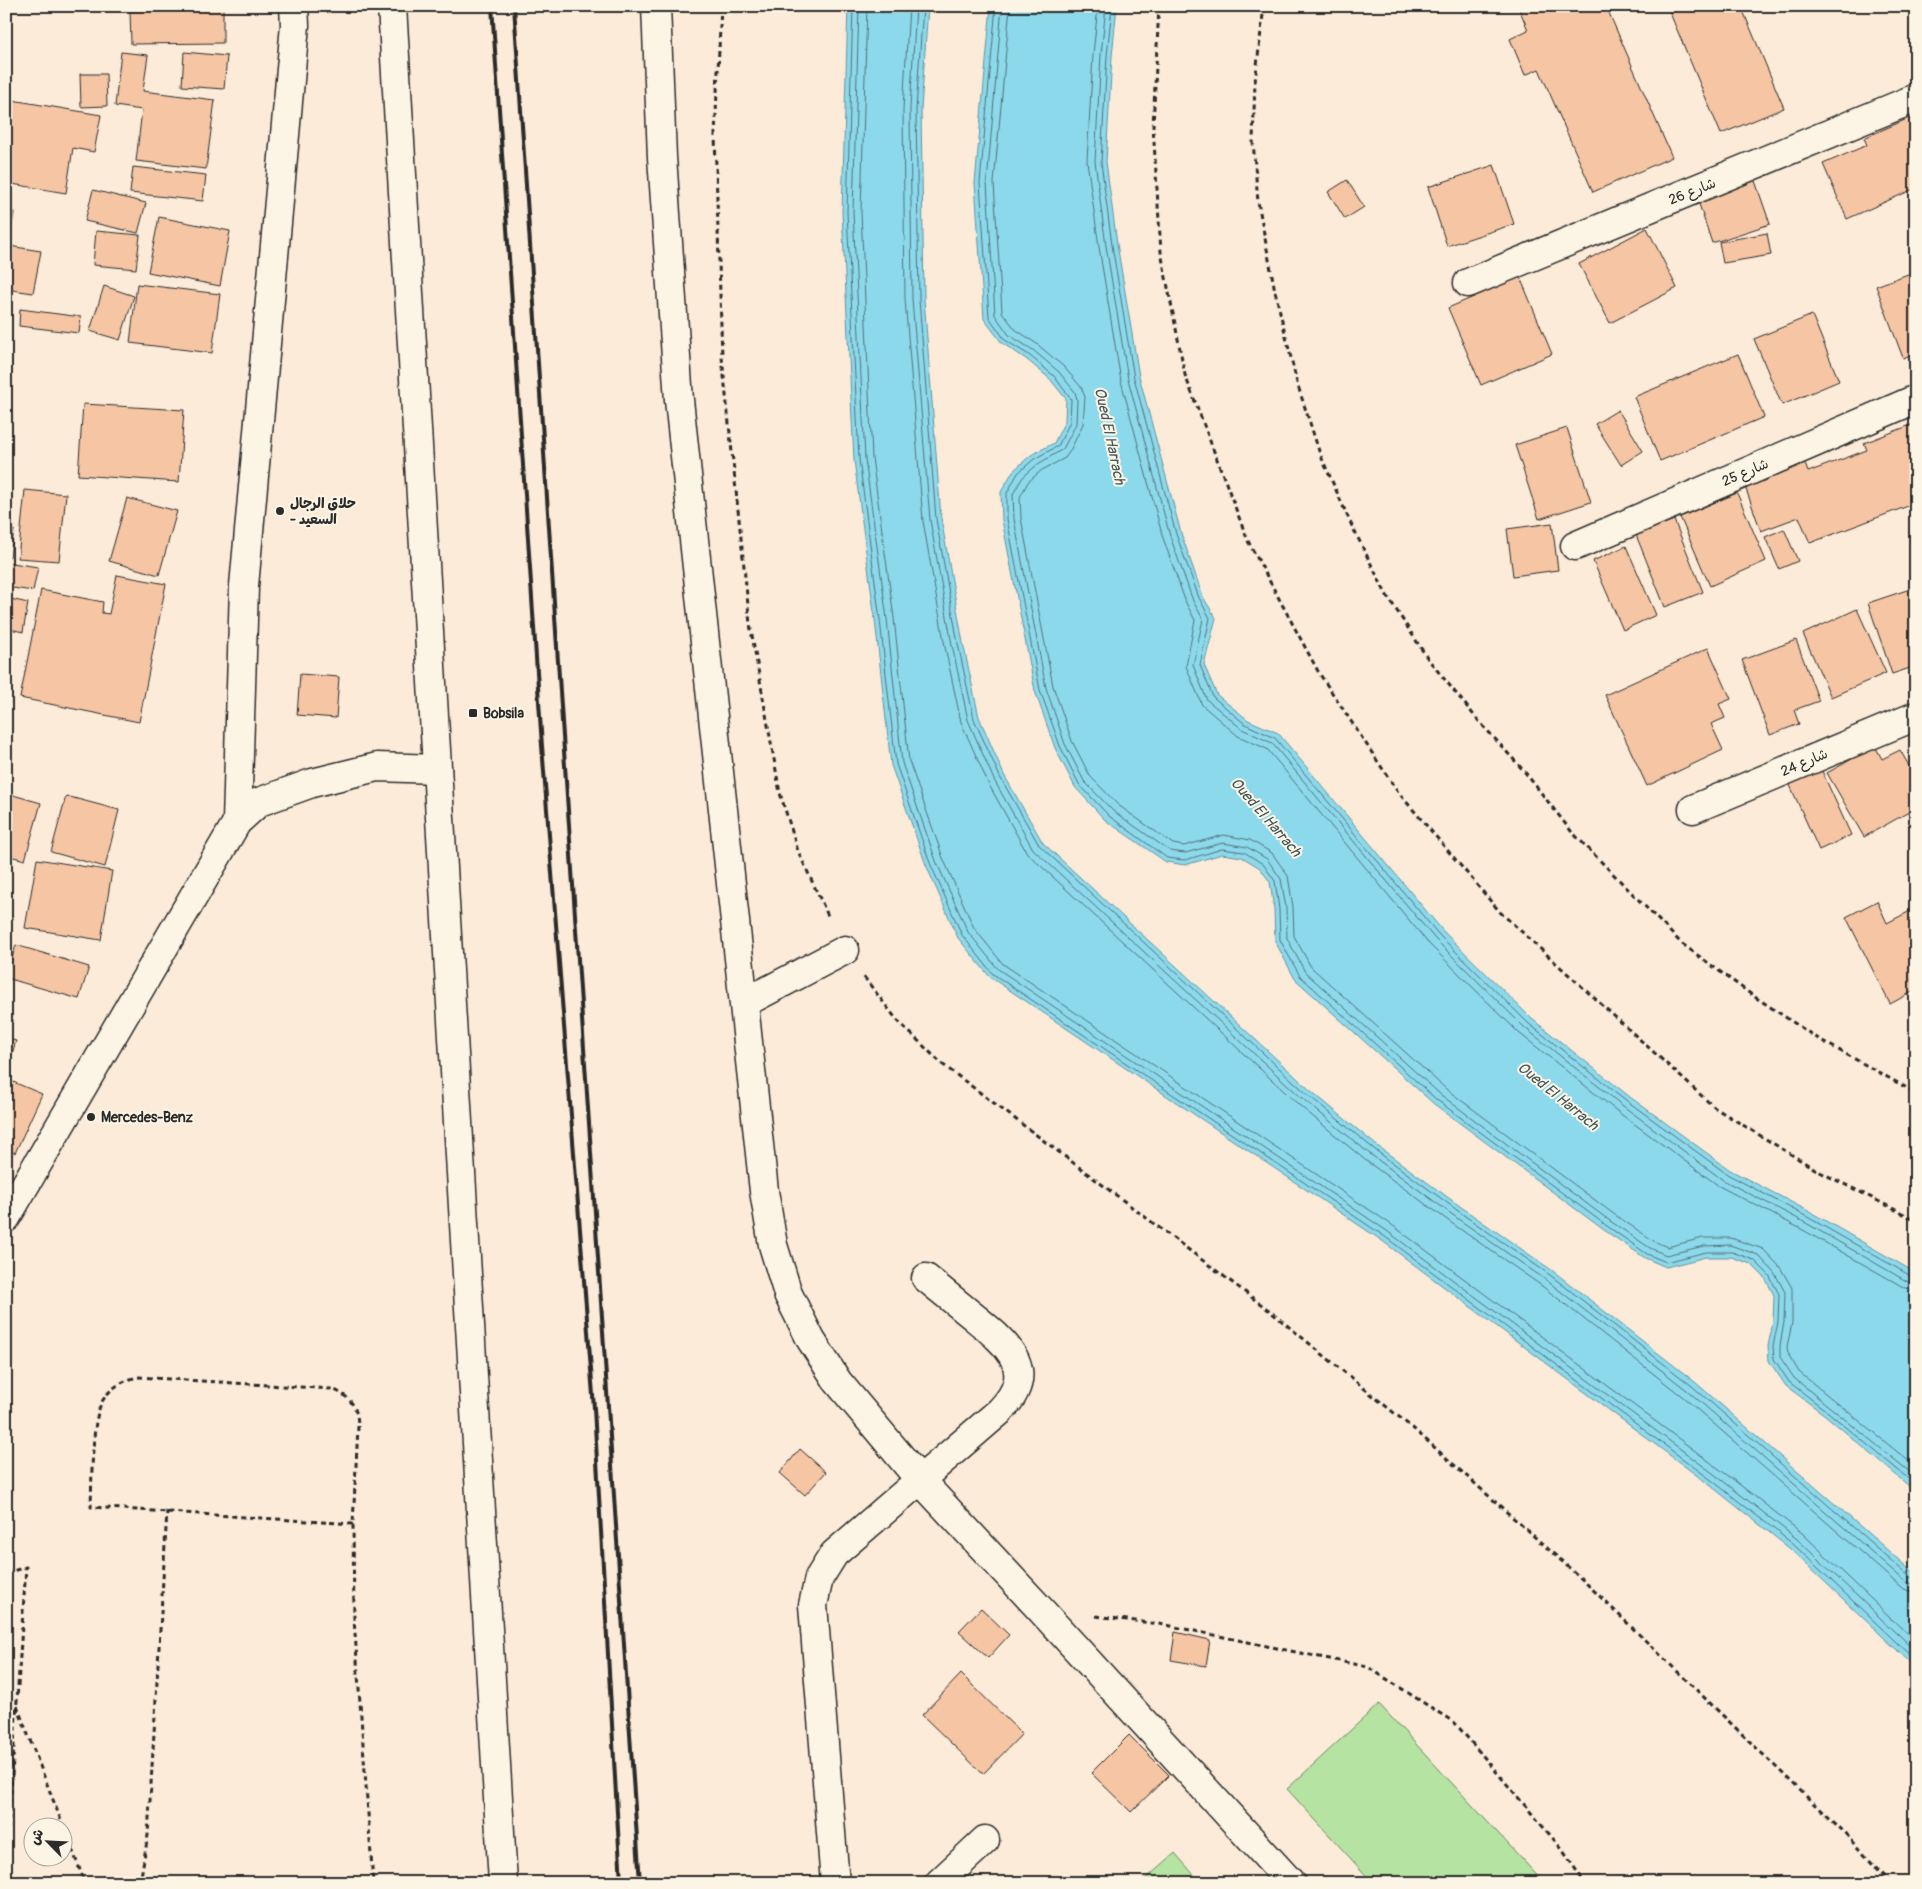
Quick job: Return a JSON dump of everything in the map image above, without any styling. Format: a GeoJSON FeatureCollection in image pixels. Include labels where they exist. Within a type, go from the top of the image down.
{"type":"FeatureCollection","features":[{"type":"Feature","properties":{"kind":"street"},"geometry":{"type":"LineString","coordinates":[[237,822],[244,586],[295,25],[294,6]]}},
{"type":"Feature","properties":{"kind":"street"},"geometry":{"type":"LineString","coordinates":[[392,6],[503,1883]]}},
{"type":"Feature","properties":{"kind":"street"},"geometry":{"type":"LineString","coordinates":[[656,6],[662,157],[679,400],[764,1190],[773,1245],[788,1294],[811,1340],[838,1382],[920,1480],[1040,1608],[1291,1883]]}},
{"type":"Feature","properties":{"kind":"street","name":"شارع 26"},"geometry":{"type":"LineString","coordinates":[[1468,283],[1916,98]]}},
{"type":"Feature","properties":{"kind":"street","name":"شارع 25"},"geometry":{"type":"LineString","coordinates":[[1575,546],[1916,399]]}},
{"type":"Feature","properties":{"kind":"street","name":"شارع 24"},"geometry":{"type":"LineString","coordinates":[[1693,809],[1916,716]]}},
{"type":"Feature","properties":{"kind":"street"},"geometry":{"type":"LineString","coordinates":[[6,1218],[237,822],[259,802],[312,783],[377,767],[437,769]]}},
{"type":"Feature","properties":{"kind":"street"},"geometry":{"type":"LineString","coordinates":[[744,1003],[845,950]]}},
{"type":"Feature","properties":{"kind":"street"},"geometry":{"type":"LineString","coordinates":[[835,1883],[814,1612],[815,1591],[825,1565],[834,1554],[1008,1403],[1018,1382],[1016,1360],[1003,1341],[926,1278]]}},
{"type":"Feature","properties":{"kind":"street"},"geometry":{"type":"LineString","coordinates":[[939,1883],[985,1840]]}},
{"type":"Feature","properties":{"kind":"path"},"geometry":{"type":"LineString","coordinates":[[721,6],[715,135],[722,357],[750,624],[780,793],[798,851],[821,904],[845,950],[897,1020],[942,1064],[1266,1308],[1415,1430],[1584,1580],[1840,1830],[1890,1883]]}},
{"type":"Feature","properties":{"kind":"path"},"geometry":{"type":"LineString","coordinates":[[1159,6],[1153,126],[1160,252],[1185,375],[1248,542],[1319,673],[1398,792],[1500,912],[1715,1108],[1820,1172],[1916,1220]]}},
{"type":"Feature","properties":{"kind":"path"},"geometry":{"type":"LineString","coordinates":[[1264,6],[1255,82],[1253,141],[1258,202],[1275,291],[1297,383],[1320,454],[1351,524],[1386,594],[1428,659],[1477,719],[1524,771],[1571,831],[1681,943],[1752,995],[1817,1038],[1916,1092]]}},
{"type":"Feature","properties":{"kind":"path"},"geometry":{"type":"LineString","coordinates":[[353,1524],[91,1507],[97,1412],[103,1400],[112,1389],[124,1381],[137,1378],[332,1388],[350,1399],[358,1417],[353,1524],[354,1619],[373,1883]]}},
{"type":"Feature","properties":{"kind":"path"},"geometry":{"type":"LineString","coordinates":[[140,1883],[148,1835],[167,1511]]}},
{"type":"Feature","properties":{"kind":"path"},"geometry":{"type":"LineString","coordinates":[[6,1573],[26,1567],[6,1862]]}},
{"type":"Feature","properties":{"kind":"path"},"geometry":{"type":"LineString","coordinates":[[1040,1608],[1166,1625],[1368,1667],[1455,1723],[1561,1848],[1585,1883]]}},
{"type":"Feature","properties":{"kind":"path"},"geometry":{"type":"LineString","coordinates":[[16,1703],[85,1883]]}},
{"type":"Feature","properties":{"kind":"green space"},"geometry":{"type":"Polygon","coordinates":[[[1379,1704],[1544,1883],[1373,1883],[1287,1789],[1379,1704]]]}},
{"type":"Feature","properties":{"kind":"green space"},"geometry":{"type":"Polygon","coordinates":[[[1175,1853],[1201,1883],[1141,1883],[1175,1853]]]}},
{"type":"Feature","properties":{"kind":"water"},"geometry":{"type":"Polygon","coordinates":[[[848,6],[928,6],[921,110],[924,299],[941,518],[963,643],[979,717],[1004,775],[1043,843],[1310,1090],[1376,1145],[1553,1271],[1695,1382],[1916,1575],[1916,1668],[1789,1548],[1711,1486],[1381,1240],[990,977],[958,938],[926,865],[891,765],[875,620],[854,460],[842,212],[848,6]]]}},
{"type":"Feature","properties":{"kind":"water","name":"Oued El Harrach"},"geometry":{"type":"Polygon","coordinates":[[[991,6],[1117,6],[1106,162],[1117,244],[1139,376],[1181,533],[1203,597],[1216,618],[1204,665],[1217,695],[1248,720],[1278,733],[1443,931],[1532,1019],[1630,1097],[1730,1170],[1812,1213],[1916,1273],[1916,1492],[1825,1415],[1786,1386],[1769,1361],[1768,1346],[1773,1322],[1774,1295],[1765,1278],[1751,1264],[1731,1257],[1706,1257],[1666,1267],[1645,1258],[1604,1230],[1434,1104],[1295,979],[1275,941],[1274,909],[1270,882],[1260,868],[1242,857],[1222,854],[1185,865],[1166,862],[1105,820],[1075,787],[1055,748],[1035,691],[1002,520],[1001,492],[1013,471],[1031,455],[1054,443],[1065,421],[1066,399],[1050,379],[1026,359],[1002,343],[984,319],[975,183],[991,6]]]}},
{"type":"Feature","properties":{"kind":"building"},"geometry":{"type":"Polygon","coordinates":[[[155,6],[223,6],[223,43],[131,44],[130,11],[155,11],[155,6]]]}},
{"type":"Feature","properties":{"kind":"building"},"geometry":{"type":"Polygon","coordinates":[[[1518,6],[1606,6],[1672,157],[1593,192],[1539,69],[1525,75],[1510,39],[1528,30],[1518,6]]]}},
{"type":"Feature","properties":{"kind":"building"},"geometry":{"type":"Polygon","coordinates":[[[1667,6],[1741,6],[1784,108],[1721,134],[1667,6]]]}},
{"type":"Feature","properties":{"kind":"building"},"geometry":{"type":"Polygon","coordinates":[[[121,52],[148,55],[143,91],[215,100],[206,169],[136,161],[142,110],[115,106],[121,52]]]}},
{"type":"Feature","properties":{"kind":"building"},"geometry":{"type":"Polygon","coordinates":[[[184,52],[227,56],[224,89],[182,86],[184,52]]]}},
{"type":"Feature","properties":{"kind":"building"},"geometry":{"type":"Polygon","coordinates":[[[80,74],[106,74],[107,106],[81,107],[80,74]]]}},
{"type":"Feature","properties":{"kind":"building"},"geometry":{"type":"Polygon","coordinates":[[[6,99],[101,115],[94,152],[73,148],[66,193],[6,183],[6,99]]]}},
{"type":"Feature","properties":{"kind":"building"},"geometry":{"type":"Polygon","coordinates":[[[1916,115],[1916,188],[1847,219],[1823,164],[1867,145],[1864,138],[1916,115]]]}},
{"type":"Feature","properties":{"kind":"building"},"geometry":{"type":"Polygon","coordinates":[[[1494,165],[1514,224],[1447,246],[1428,187],[1494,165]]]}},
{"type":"Feature","properties":{"kind":"building"},"geometry":{"type":"Polygon","coordinates":[[[133,167],[206,175],[203,201],[130,193],[133,167]]]}},
{"type":"Feature","properties":{"kind":"building"},"geometry":{"type":"Polygon","coordinates":[[[1754,178],[1770,224],[1712,243],[1697,198],[1754,178]]]}},
{"type":"Feature","properties":{"kind":"building"},"geometry":{"type":"Polygon","coordinates":[[[1347,180],[1364,207],[1345,219],[1328,192],[1347,180]]]}},
{"type":"Feature","properties":{"kind":"building"},"geometry":{"type":"Polygon","coordinates":[[[93,190],[146,203],[138,233],[85,221],[93,190]]]}},
{"type":"Feature","properties":{"kind":"building"},"geometry":{"type":"Polygon","coordinates":[[[6,211],[14,212],[9,246],[41,251],[33,293],[6,289],[6,211]]]}},
{"type":"Feature","properties":{"kind":"building"},"geometry":{"type":"Polygon","coordinates":[[[159,217],[230,231],[220,286],[148,272],[159,217]]]}},
{"type":"Feature","properties":{"kind":"building"},"geometry":{"type":"Polygon","coordinates":[[[1647,228],[1677,288],[1610,323],[1579,264],[1647,228]]]}},
{"type":"Feature","properties":{"kind":"building"},"geometry":{"type":"Polygon","coordinates":[[[96,231],[140,235],[136,269],[93,265],[96,231]]]}},
{"type":"Feature","properties":{"kind":"building"},"geometry":{"type":"Polygon","coordinates":[[[1767,233],[1771,255],[1723,263],[1719,242],[1767,233]]]}},
{"type":"Feature","properties":{"kind":"building"},"geometry":{"type":"Polygon","coordinates":[[[1916,271],[1916,353],[1903,358],[1876,286],[1916,271]]]}},
{"type":"Feature","properties":{"kind":"building"},"geometry":{"type":"Polygon","coordinates":[[[1520,277],[1552,354],[1481,385],[1448,308],[1520,277]]]}},
{"type":"Feature","properties":{"kind":"building"},"geometry":{"type":"Polygon","coordinates":[[[137,284],[220,294],[212,353],[130,343],[137,284]]]}},
{"type":"Feature","properties":{"kind":"building"},"geometry":{"type":"Polygon","coordinates":[[[104,286],[134,296],[120,340],[90,331],[104,286]]]}},
{"type":"Feature","properties":{"kind":"building"},"geometry":{"type":"Polygon","coordinates":[[[20,309],[81,317],[79,333],[19,326],[20,309]]]}},
{"type":"Feature","properties":{"kind":"building"},"geometry":{"type":"Polygon","coordinates":[[[1812,315],[1839,381],[1782,405],[1754,339],[1812,315]]]}},
{"type":"Feature","properties":{"kind":"building"},"geometry":{"type":"Polygon","coordinates":[[[1738,354],[1764,417],[1660,461],[1634,397],[1738,354]]]}},
{"type":"Feature","properties":{"kind":"building"},"geometry":{"type":"Polygon","coordinates":[[[83,404],[184,410],[179,482],[78,475],[83,404]]]}},
{"type":"Feature","properties":{"kind":"building"},"geometry":{"type":"Polygon","coordinates":[[[1618,410],[1643,451],[1621,465],[1595,424],[1618,410]]]}},
{"type":"Feature","properties":{"kind":"building"},"geometry":{"type":"Polygon","coordinates":[[[1916,423],[1916,503],[1810,543],[1799,517],[1761,531],[1743,481],[1803,458],[1808,472],[1867,450],[1864,443],[1916,423]]]}},
{"type":"Feature","properties":{"kind":"building"},"geometry":{"type":"Polygon","coordinates":[[[1567,428],[1591,502],[1539,519],[1515,445],[1567,428]]]}},
{"type":"Feature","properties":{"kind":"building"},"geometry":{"type":"Polygon","coordinates":[[[25,490],[66,494],[59,561],[18,558],[25,490]]]}},
{"type":"Feature","properties":{"kind":"building"},"geometry":{"type":"Polygon","coordinates":[[[1737,493],[1766,561],[1710,586],[1680,517],[1737,493]]]}},
{"type":"Feature","properties":{"kind":"building"},"geometry":{"type":"Polygon","coordinates":[[[127,498],[177,511],[159,575],[109,561],[127,498]]]}},
{"type":"Feature","properties":{"kind":"building"},"geometry":{"type":"Polygon","coordinates":[[[1674,520],[1703,592],[1665,607],[1636,535],[1674,520]]]}},
{"type":"Feature","properties":{"kind":"building"},"geometry":{"type":"Polygon","coordinates":[[[1552,523],[1558,570],[1513,576],[1507,529],[1552,523]]]}},
{"type":"Feature","properties":{"kind":"building"},"geometry":{"type":"Polygon","coordinates":[[[6,529],[14,530],[10,557],[6,556],[6,529]]]}},
{"type":"Feature","properties":{"kind":"building"},"geometry":{"type":"Polygon","coordinates":[[[1784,529],[1798,561],[1779,569],[1765,537],[1784,529]]]}},
{"type":"Feature","properties":{"kind":"building"},"geometry":{"type":"Polygon","coordinates":[[[1626,546],[1656,615],[1623,630],[1593,561],[1626,546]]]}},
{"type":"Feature","properties":{"kind":"building"},"geometry":{"type":"Polygon","coordinates":[[[6,562],[38,567],[33,591],[6,587],[6,562]]]}},
{"type":"Feature","properties":{"kind":"building"},"geometry":{"type":"Polygon","coordinates":[[[117,575],[166,584],[139,722],[20,698],[41,590],[103,602],[102,613],[109,614],[117,575]]]}},
{"type":"Feature","properties":{"kind":"building"},"geometry":{"type":"Polygon","coordinates":[[[1916,587],[1916,666],[1892,674],[1868,603],[1916,587]]]}},
{"type":"Feature","properties":{"kind":"building"},"geometry":{"type":"Polygon","coordinates":[[[6,598],[28,603],[23,632],[6,628],[6,598]]]}},
{"type":"Feature","properties":{"kind":"building"},"geometry":{"type":"Polygon","coordinates":[[[1857,609],[1886,673],[1831,697],[1803,634],[1857,609]]]}},
{"type":"Feature","properties":{"kind":"building"},"geometry":{"type":"Polygon","coordinates":[[[1796,640],[1819,701],[1794,710],[1799,724],[1770,735],[1742,660],[1796,640]]]}},
{"type":"Feature","properties":{"kind":"building"},"geometry":{"type":"Polygon","coordinates":[[[1708,648],[1731,699],[1719,704],[1725,718],[1711,724],[1723,750],[1647,786],[1605,695],[1708,648]]]}},
{"type":"Feature","properties":{"kind":"building"},"geometry":{"type":"Polygon","coordinates":[[[300,674],[339,677],[336,718],[297,715],[300,674]]]}},
{"type":"Feature","properties":{"kind":"building"},"geometry":{"type":"Polygon","coordinates":[[[6,684],[12,685],[7,715],[6,715],[6,684]]]}},
{"type":"Feature","properties":{"kind":"building"},"geometry":{"type":"Polygon","coordinates":[[[1875,746],[1882,759],[1900,750],[1916,778],[1916,808],[1864,837],[1827,773],[1875,746]]]}},
{"type":"Feature","properties":{"kind":"building"},"geometry":{"type":"Polygon","coordinates":[[[1821,769],[1851,835],[1819,850],[1789,783],[1821,769]]]}},
{"type":"Feature","properties":{"kind":"building"},"geometry":{"type":"Polygon","coordinates":[[[6,793],[41,803],[25,860],[6,855],[6,793]]]}},
{"type":"Feature","properties":{"kind":"building"},"geometry":{"type":"Polygon","coordinates":[[[66,796],[119,810],[105,867],[51,852],[66,796]]]}},
{"type":"Feature","properties":{"kind":"building"},"geometry":{"type":"Polygon","coordinates":[[[37,859],[112,871],[101,940],[25,928],[37,859]]]}},
{"type":"Feature","properties":{"kind":"building"},"geometry":{"type":"Polygon","coordinates":[[[1877,901],[1887,923],[1916,908],[1916,977],[1912,979],[1916,985],[1916,990],[1890,1004],[1846,917],[1877,901]]]}},
{"type":"Feature","properties":{"kind":"building"},"geometry":{"type":"Polygon","coordinates":[[[16,945],[89,967],[79,999],[6,978],[16,945]]]}},
{"type":"Feature","properties":{"kind":"building"},"geometry":{"type":"Polygon","coordinates":[[[6,1038],[16,1041],[10,1060],[6,1059],[6,1038]]]}},
{"type":"Feature","properties":{"kind":"building"},"geometry":{"type":"Polygon","coordinates":[[[6,1079],[42,1094],[15,1153],[6,1149],[6,1079]]]}},
{"type":"Feature","properties":{"kind":"building"},"geometry":{"type":"Polygon","coordinates":[[[800,1449],[826,1472],[805,1495],[780,1473],[800,1449]]]}},
{"type":"Feature","properties":{"kind":"building"},"geometry":{"type":"Polygon","coordinates":[[[981,1608],[1009,1635],[988,1658],[959,1631],[981,1608]]]}},
{"type":"Feature","properties":{"kind":"building"},"geometry":{"type":"Polygon","coordinates":[[[1175,1632],[1210,1640],[1206,1666],[1171,1660],[1175,1632]]]}},
{"type":"Feature","properties":{"kind":"building"},"geometry":{"type":"Polygon","coordinates":[[[961,1674],[1022,1734],[983,1774],[922,1715],[961,1674]]]}},
{"type":"Feature","properties":{"kind":"building"},"geometry":{"type":"Polygon","coordinates":[[[1129,1735],[1169,1775],[1131,1812],[1091,1773],[1129,1735]]]}},
{"type":"Feature","properties":{"kind":"railway"},"geometry":{"type":"LineString","coordinates":[[492,6],[542,746],[594,1408],[621,1883]]}},
{"type":"Feature","properties":{"kind":"railway"},"geometry":{"type":"LineString","coordinates":[[514,6],[640,1883]]}},
{"type":"Feature","properties":{"kind":"place","name":"حلاق الرجال - السعيد"},"geometry":{"type":"Point","coordinates":[280,511]}},
{"type":"Feature","properties":{"kind":"place","name":"Bobsila"},"geometry":{"type":"Point","coordinates":[473,713]}},
{"type":"Feature","properties":{"kind":"place","name":"Mercedes-Benz"},"geometry":{"type":"Point","coordinates":[91,1117]}}]}
